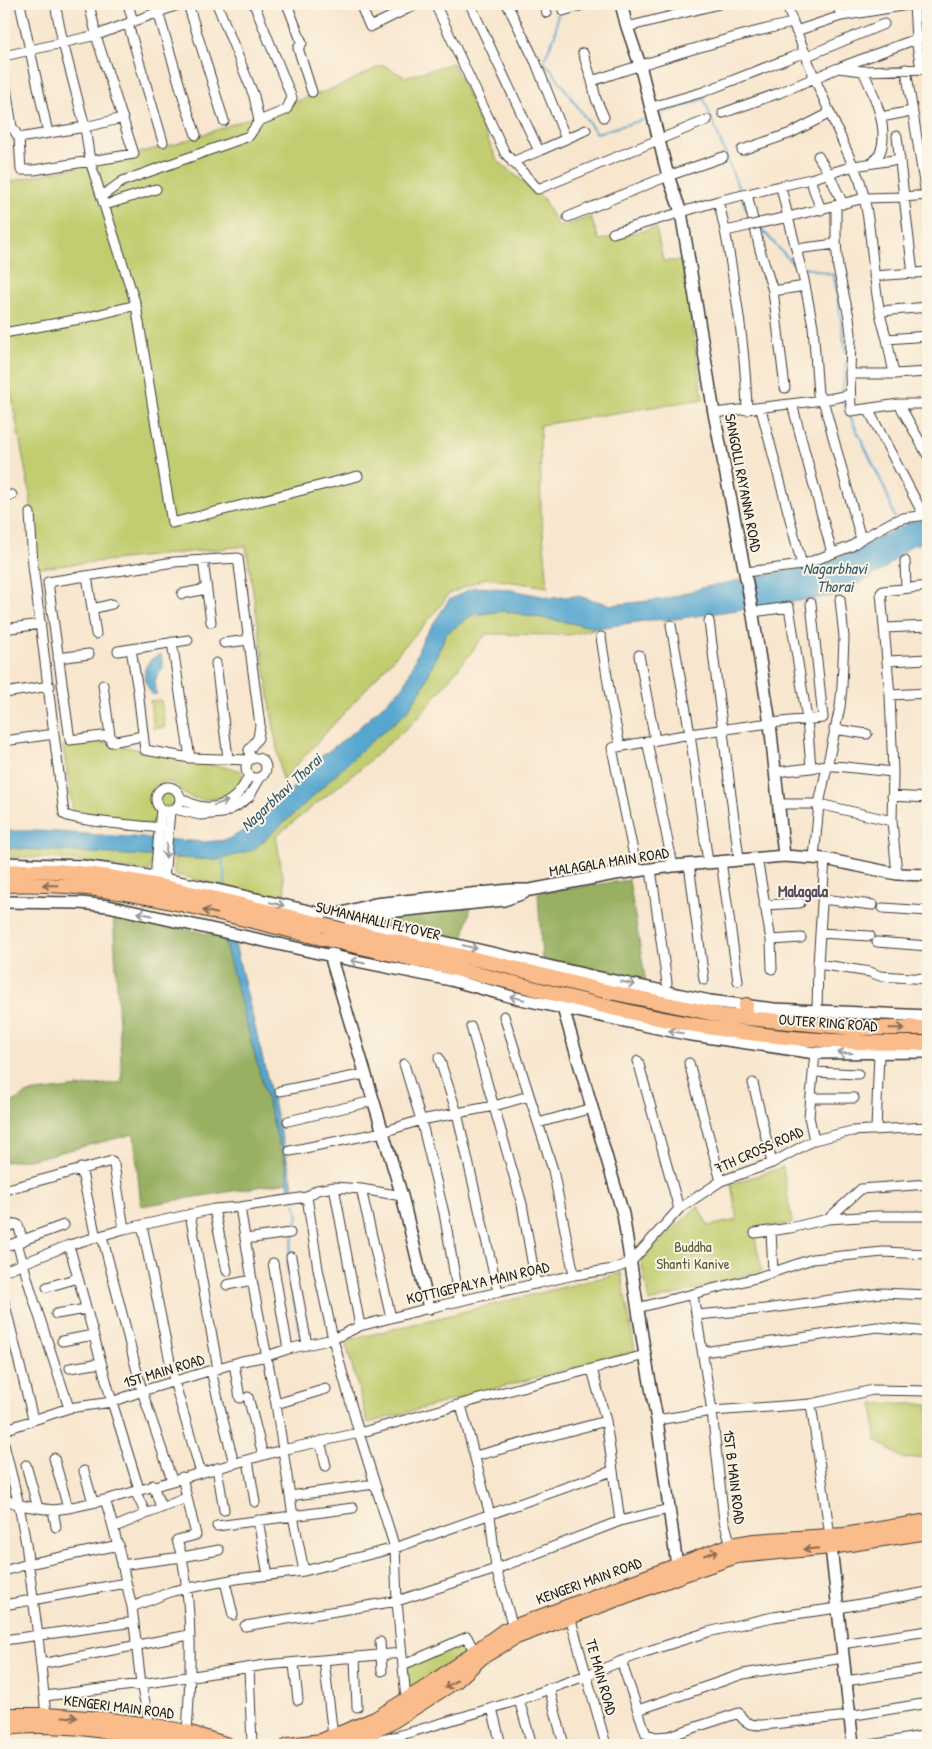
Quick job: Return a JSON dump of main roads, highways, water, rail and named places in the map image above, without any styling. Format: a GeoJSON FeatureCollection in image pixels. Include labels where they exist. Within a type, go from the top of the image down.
{"type":"FeatureCollection","features":[{"type":"Feature","properties":{"kind":"main road","name":"SUMANAHALLI FLYOVER"},"geometry":{"type":"LineString","coordinates":[[4,872],[56,871],[122,880],[178,891],[343,937],[725,1034]]}},
{"type":"Feature","properties":{"kind":"main road","name":"SUMANAHALLI FLYOVER"},"geometry":{"type":"LineString","coordinates":[[4,885],[86,887],[325,932]]}},
{"type":"Feature","properties":{"kind":"main road","name":"SUMANAHALLI FLYOVER"},"geometry":{"type":"LineString","coordinates":[[343,937],[502,965],[644,1000],[745,1011]]}},
{"type":"Feature","properties":{"kind":"main road","name":"OUTER RING ROAD"},"geometry":{"type":"LineString","coordinates":[[745,1011],[854,1028],[928,1028]]}},
{"type":"Feature","properties":{"kind":"main road","name":"OUTER RING ROAD"},"geometry":{"type":"LineString","coordinates":[[725,1034],[855,1043],[928,1043]]}},
{"type":"Feature","properties":{"kind":"main road","name":"KENGERI MAIN ROAD"},"geometry":{"type":"LineString","coordinates":[[288,1745],[321,1741],[363,1742],[456,1682],[481,1658],[514,1638],[569,1612],[731,1545],[754,1541],[830,1542],[878,1530],[928,1521]]}},
{"type":"Feature","properties":{"kind":"main road","name":"KENGERI MAIN ROAD"},"geometry":{"type":"LineString","coordinates":[[337,1741],[428,1686],[505,1630],[513,1627],[569,1612],[737,1556],[830,1542],[928,1532]]}},
{"type":"Feature","properties":{"kind":"main road","name":"KENGERI MAIN ROAD"},"geometry":{"type":"LineString","coordinates":[[4,1715],[46,1715],[150,1725],[187,1739]]}},
{"type":"Feature","properties":{"kind":"main road","name":"KENGERI MAIN ROAD"},"geometry":{"type":"LineString","coordinates":[[4,1728],[59,1727],[187,1739],[228,1745]]}},
{"type":"Feature","properties":{"kind":"water","name":"Nagarbhavi Thorai"},"geometry":{"type":"Polygon","coordinates":[[[928,520],[928,542],[912,545],[883,570],[839,595],[675,619],[650,620],[598,628],[503,611],[472,615],[446,634],[424,685],[407,712],[368,744],[253,850],[217,860],[4,848],[4,831],[40,831],[205,842],[226,840],[250,828],[292,789],[318,759],[355,731],[405,685],[423,639],[449,600],[474,587],[506,589],[552,598],[577,596],[612,605],[666,599],[705,587],[820,565],[911,522],[928,520]]]}},
{"type":"Feature","properties":{"kind":"water"},"geometry":{"type":"Polygon","coordinates":[[[161,654],[163,669],[158,674],[156,680],[157,694],[153,695],[146,684],[146,666],[154,657],[161,654]]]}},
{"type":"Feature","properties":{"kind":"water"},"geometry":{"type":"Polygon","coordinates":[[[223,937],[234,940],[296,1197],[290,1197],[284,1154],[279,1144],[223,937]]]}},
{"type":"Feature","properties":{"kind":"waterway"},"geometry":{"type":"LineString","coordinates":[[559,4],[555,35],[543,62],[551,69],[596,133],[650,118]]}},
{"type":"Feature","properties":{"kind":"waterway"},"geometry":{"type":"LineString","coordinates":[[656,116],[704,99],[740,192]]}},
{"type":"Feature","properties":{"kind":"waterway"},"geometry":{"type":"LineString","coordinates":[[742,199],[747,211]]}},
{"type":"Feature","properties":{"kind":"waterway"},"geometry":{"type":"LineString","coordinates":[[759,226],[792,263],[797,265]]}},
{"type":"Feature","properties":{"kind":"waterway"},"geometry":{"type":"LineString","coordinates":[[804,267],[834,275],[846,353]]}},
{"type":"Feature","properties":{"kind":"waterway"},"geometry":{"type":"LineString","coordinates":[[842,393],[846,363]]}},
{"type":"Feature","properties":{"kind":"waterway"},"geometry":{"type":"LineString","coordinates":[[842,400],[885,489],[895,518]]}},
{"type":"Feature","properties":{"kind":"waterway"},"geometry":{"type":"LineString","coordinates":[[222,857],[226,887]]}},
{"type":"Feature","properties":{"kind":"waterway"},"geometry":{"type":"LineString","coordinates":[[289,1254],[298,1216],[295,1203]]}},
{"type":"Feature","properties":{"kind":"waterway"},"geometry":{"type":"LineString","coordinates":[[288,1261],[287,1265],[302,1343]]}},
{"type":"Feature","properties":{"kind":"district","name":"Malagala"},"geometry":{"type":"Point","coordinates":[803,891]}},
{"type":"Feature","properties":{"kind":"park label","name":"Buddha Shanti Kanive"},"geometry":{"type":"Point","coordinates":[693,1256]}}]}
